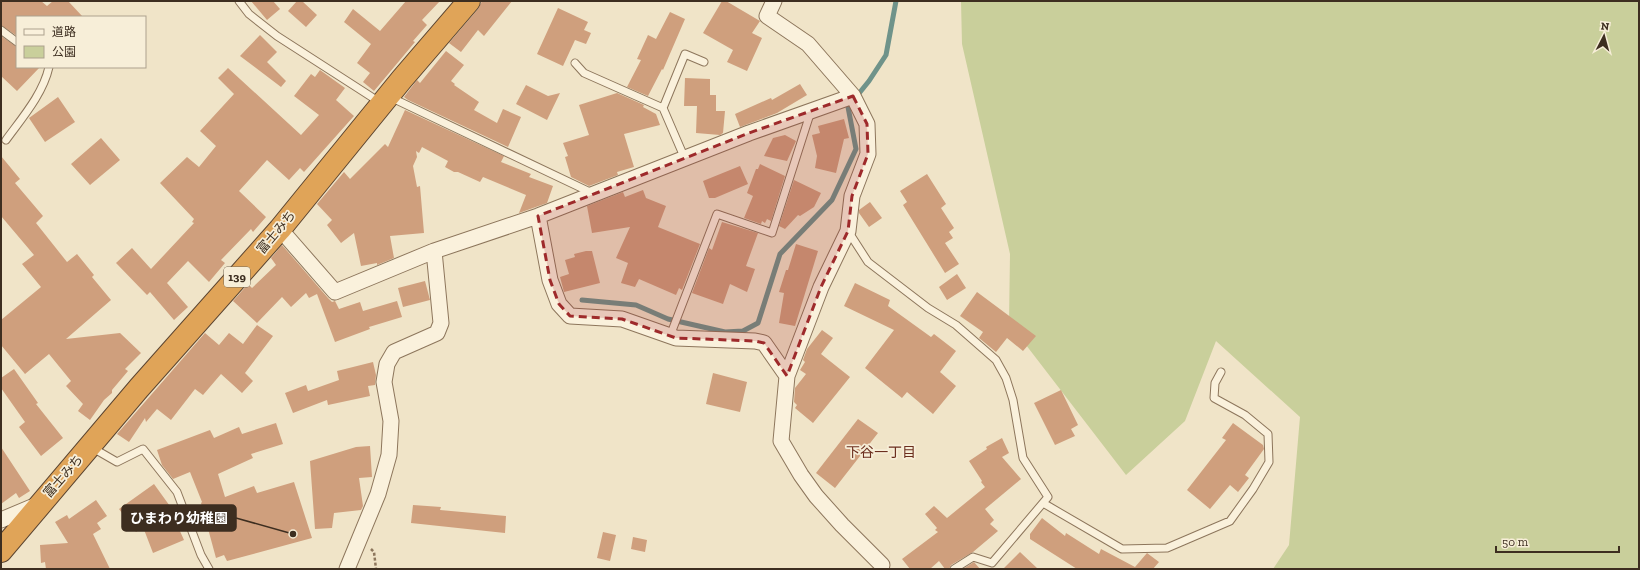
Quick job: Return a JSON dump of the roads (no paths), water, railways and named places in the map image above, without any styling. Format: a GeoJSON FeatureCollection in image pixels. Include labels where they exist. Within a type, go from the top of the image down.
{"type":"FeatureCollection","features":[{"type":"Feature","properties":{"kind":"highway","name":"富士みち"},"geometry":{"type":"LineString","coordinates":[[1,550],[139,388],[280,229],[385,100],[469,1]]}},
{"type":"Feature","properties":{"kind":"street"},"geometry":{"type":"LineString","coordinates":[[774,1],[767,16],[808,44],[853,96],[867,124],[868,154],[852,196],[848,231],[821,287],[787,376],[781,441],[801,475],[816,496],[882,568]]}},
{"type":"Feature","properties":{"kind":"street"},"geometry":{"type":"LineString","coordinates":[[280,229],[335,292],[434,252],[595,195],[749,133],[853,96]]}},
{"type":"Feature","properties":{"kind":"street"},"geometry":{"type":"LineString","coordinates":[[538,216],[550,280],[559,304],[570,316],[622,319],[676,338],[755,341],[764,343],[787,376]]}},
{"type":"Feature","properties":{"kind":"street"},"geometry":{"type":"LineString","coordinates":[[347,569],[378,494],[389,455],[391,421],[384,382],[387,364],[394,352],[437,333],[441,323],[434,252]]}},
{"type":"Feature","properties":{"kind":"street"},"geometry":{"type":"LineString","coordinates":[[1,520],[40,504]]}},
{"type":"Feature","properties":{"kind":"lane"},"geometry":{"type":"LineString","coordinates":[[239,1],[249,14],[277,36],[385,100],[595,195]]}},
{"type":"Feature","properties":{"kind":"lane"},"geometry":{"type":"LineString","coordinates":[[1,30],[16,41]]}},
{"type":"Feature","properties":{"kind":"lane"},"geometry":{"type":"LineString","coordinates":[[663,108],[686,54],[704,62]]}},
{"type":"Feature","properties":{"kind":"lane"},"geometry":{"type":"LineString","coordinates":[[575,63],[584,73],[663,108],[685,159]]}},
{"type":"Feature","properties":{"kind":"lane"},"geometry":{"type":"LineString","coordinates":[[6,140],[41,89],[48,75],[49,68]]}},
{"type":"Feature","properties":{"kind":"lane"},"geometry":{"type":"LineString","coordinates":[[670,336],[717,214],[772,233],[811,111]]}},
{"type":"Feature","properties":{"kind":"lane"},"geometry":{"type":"LineString","coordinates":[[848,231],[868,262],[928,308],[956,325],[996,360],[1006,378],[1013,400],[1023,458],[1048,497],[992,563],[973,557],[954,569]]}},
{"type":"Feature","properties":{"kind":"lane"},"geometry":{"type":"LineString","coordinates":[[1043,503],[1122,549],[1167,548],[1230,521],[1269,462],[1268,434],[1245,415],[1214,398],[1215,383],[1221,372]]}},
{"type":"Feature","properties":{"kind":"lane"},"geometry":{"type":"LineString","coordinates":[[90,446],[117,462],[143,449],[177,492],[201,555],[210,569]]}},
{"type":"Feature","properties":{"kind":"waterway"},"geometry":{"type":"LineString","coordinates":[[582,300],[636,305],[668,319],[725,332],[743,331],[758,323],[780,254],[832,200],[856,149],[848,107],[869,81],[886,55],[896,1]]}},
{"type":"Feature","properties":{"kind":"place","name":"ひまわり幼稚園"},"geometry":{"type":"Point","coordinates":[293,534]}},
{"type":"Feature","properties":{"kind":"district","name":"下谷一丁目"},"geometry":{"type":"Point","coordinates":[881,452]}}]}
